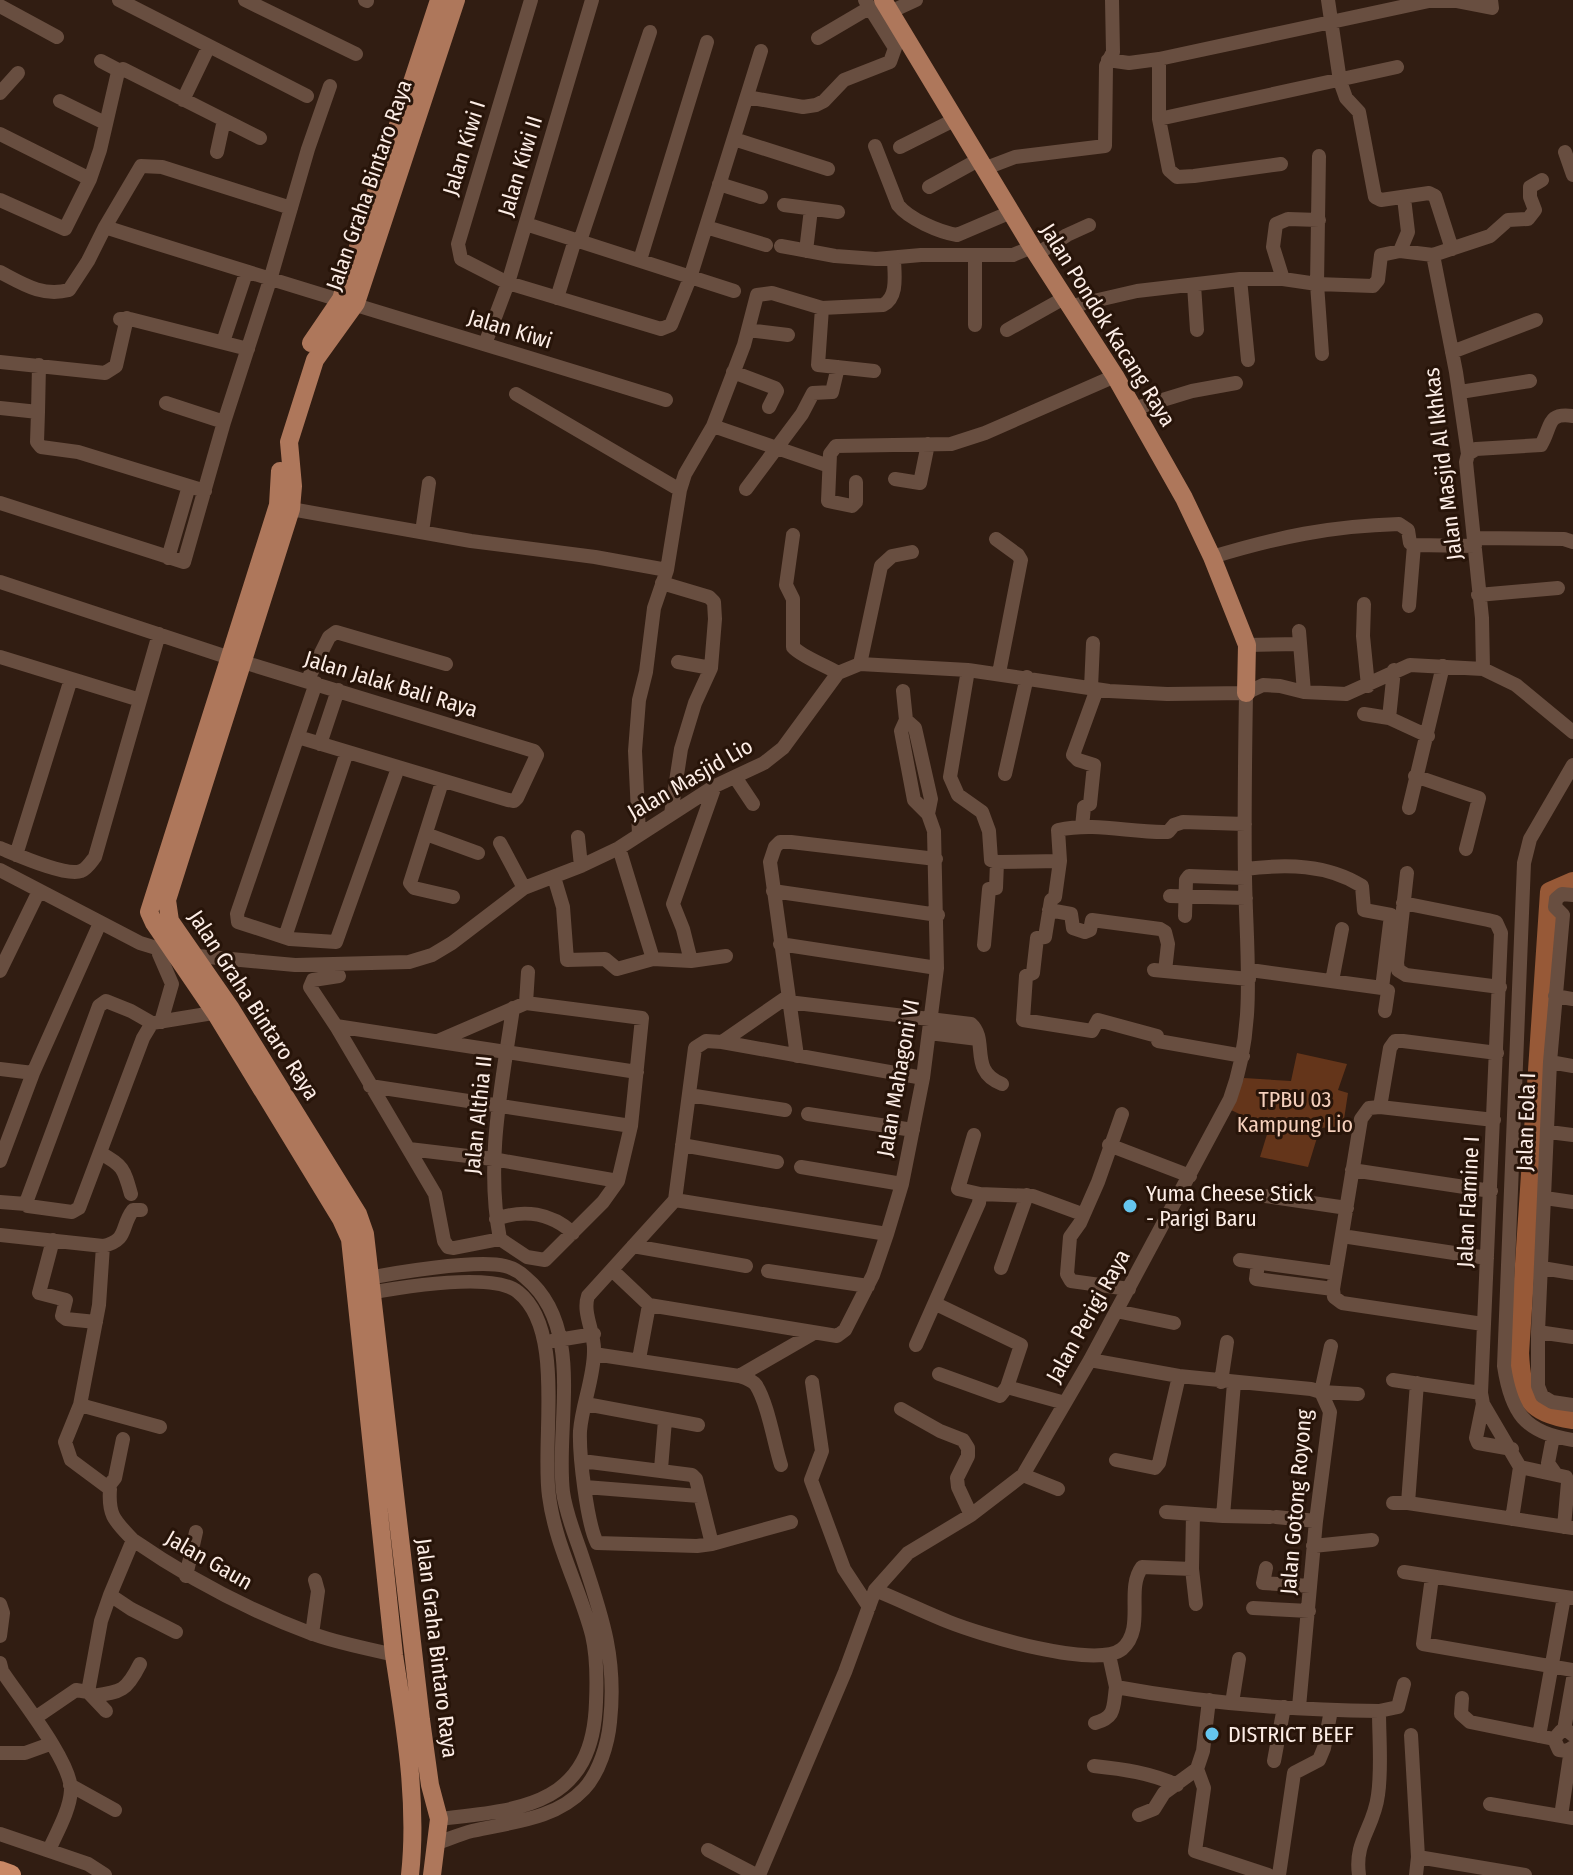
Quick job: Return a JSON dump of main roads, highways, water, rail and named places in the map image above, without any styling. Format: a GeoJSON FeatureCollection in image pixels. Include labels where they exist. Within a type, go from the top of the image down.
{"type":"FeatureCollection","features":[{"type":"Feature","properties":{"kind":"highway"},"geometry":{"type":"LineString","coordinates":[[0,1871],[11,1875]]}},
{"type":"Feature","properties":{"kind":"main road","name":"Jalan Graha Bintaro Raya"},"geometry":{"type":"LineString","coordinates":[[401,143],[439,0]]}},
{"type":"Feature","properties":{"kind":"main road","name":"Jalan Graha Bintaro Raya"},"geometry":{"type":"LineString","coordinates":[[432,1875],[439,1819],[430,1785],[363,1287],[350,1239],[224,1011],[177,955],[149,912],[291,509],[293,486],[289,442],[315,360],[349,301],[401,143],[456,0]]}},
{"type":"Feature","properties":{"kind":"main road","name":"Jalan Pondok Kacang Raya"},"geometry":{"type":"LineString","coordinates":[[877,5],[956,119],[1034,251],[1115,376],[1184,498],[1212,557],[1247,645],[1246,693]]}},
{"type":"Feature","properties":{"kind":"main road","name":"Jalan Graha Bintaro Raya"},"geometry":{"type":"LineString","coordinates":[[237,660],[278,505],[281,480],[278,441],[303,359],[313,340],[349,301]]}},
{"type":"Feature","properties":{"kind":"main road","name":"Jalan Graha Bintaro Raya"},"geometry":{"type":"LineString","coordinates":[[363,1287],[394,1655],[404,1723],[412,1818],[405,1872]]}},
{"type":"Feature","properties":{"kind":"waterway"},"geometry":{"type":"LineString","coordinates":[[1573,882],[1550,892],[1519,1353],[1522,1380],[1530,1400],[1546,1412],[1573,1419]]}},
{"type":"Feature","properties":{"kind":"place","name":"Yuma Cheese Stick - Parigi Baru"},"geometry":{"type":"Point","coordinates":[1130,1206]}},
{"type":"Feature","properties":{"kind":"place","name":"DISTRICT BEEF"},"geometry":{"type":"Point","coordinates":[1212,1734]}},
{"type":"Feature","properties":{"kind":"park label","name":"TPBU 03 Kampung Lio"},"geometry":{"type":"Point","coordinates":[1295,1112]}}]}
